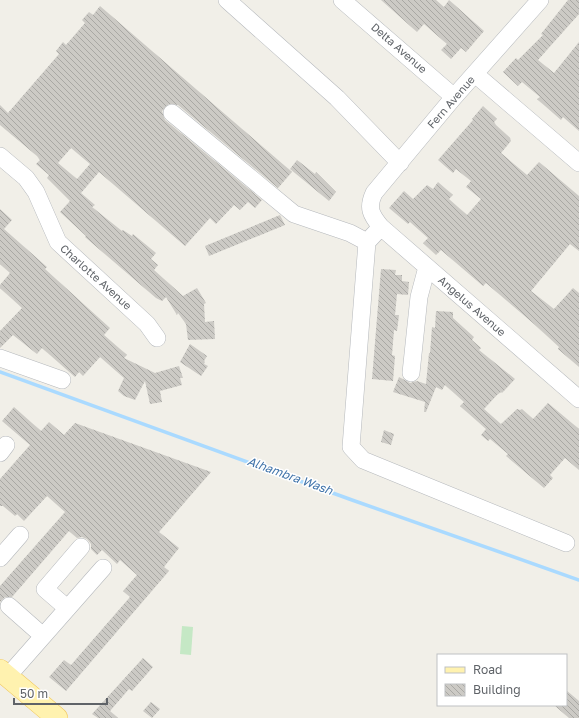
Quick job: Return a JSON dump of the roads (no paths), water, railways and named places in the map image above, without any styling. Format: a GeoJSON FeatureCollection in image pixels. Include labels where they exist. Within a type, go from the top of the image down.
{"type":"FeatureCollection","features":[{"type":"Feature","properties":{"kind":"main road"},"geometry":{"type":"LineString","coordinates":[[2,671],[57,718]]}},
{"type":"Feature","properties":{"kind":"street"},"geometry":{"type":"LineString","coordinates":[[227,0],[337,98],[400,163]]}},
{"type":"Feature","properties":{"kind":"street","name":"Delta Avenue"},"geometry":{"type":"LineString","coordinates":[[342,0],[454,97]]}},
{"type":"Feature","properties":{"kind":"street","name":"Fern Avenue"},"geometry":{"type":"LineString","coordinates":[[369,208],[374,193],[454,97],[540,0]]}},
{"type":"Feature","properties":{"kind":"street"},"geometry":{"type":"LineString","coordinates":[[475,74],[579,163]]}},
{"type":"Feature","properties":{"kind":"street"},"geometry":{"type":"LineString","coordinates":[[172,113],[294,214],[350,233],[367,242]]}},
{"type":"Feature","properties":{"kind":"street","name":"Charlotte Avenue"},"geometry":{"type":"LineString","coordinates":[[1,158],[26,178],[36,192],[58,242],[147,324],[156,338]]}},
{"type":"Feature","properties":{"kind":"street","name":"Angelus Avenue"},"geometry":{"type":"LineString","coordinates":[[369,208],[372,216],[381,227],[579,399]]}},
{"type":"Feature","properties":{"kind":"street"},"geometry":{"type":"LineString","coordinates":[[381,227],[367,242],[351,447],[363,460],[566,543]]}},
{"type":"Feature","properties":{"kind":"street"},"geometry":{"type":"LineString","coordinates":[[411,373],[419,297],[427,267]]}},
{"type":"Feature","properties":{"kind":"street"},"geometry":{"type":"LineString","coordinates":[[0,358],[62,380]]}},
{"type":"Feature","properties":{"kind":"street"},"geometry":{"type":"LineString","coordinates":[[0,558],[20,535]]}},
{"type":"Feature","properties":{"kind":"street"},"geometry":{"type":"LineString","coordinates":[[67,608],[45,589],[81,547]]}},
{"type":"Feature","properties":{"kind":"street"},"geometry":{"type":"LineString","coordinates":[[2,671],[43,636],[103,568]]}},
{"type":"Feature","properties":{"kind":"street"},"geometry":{"type":"LineString","coordinates":[[9,606],[43,636]]}},
{"type":"Feature","properties":{"kind":"waterway","name":"Alhambra Wash"},"geometry":{"type":"LineString","coordinates":[[0,372],[352,500],[579,580]]}}]}
